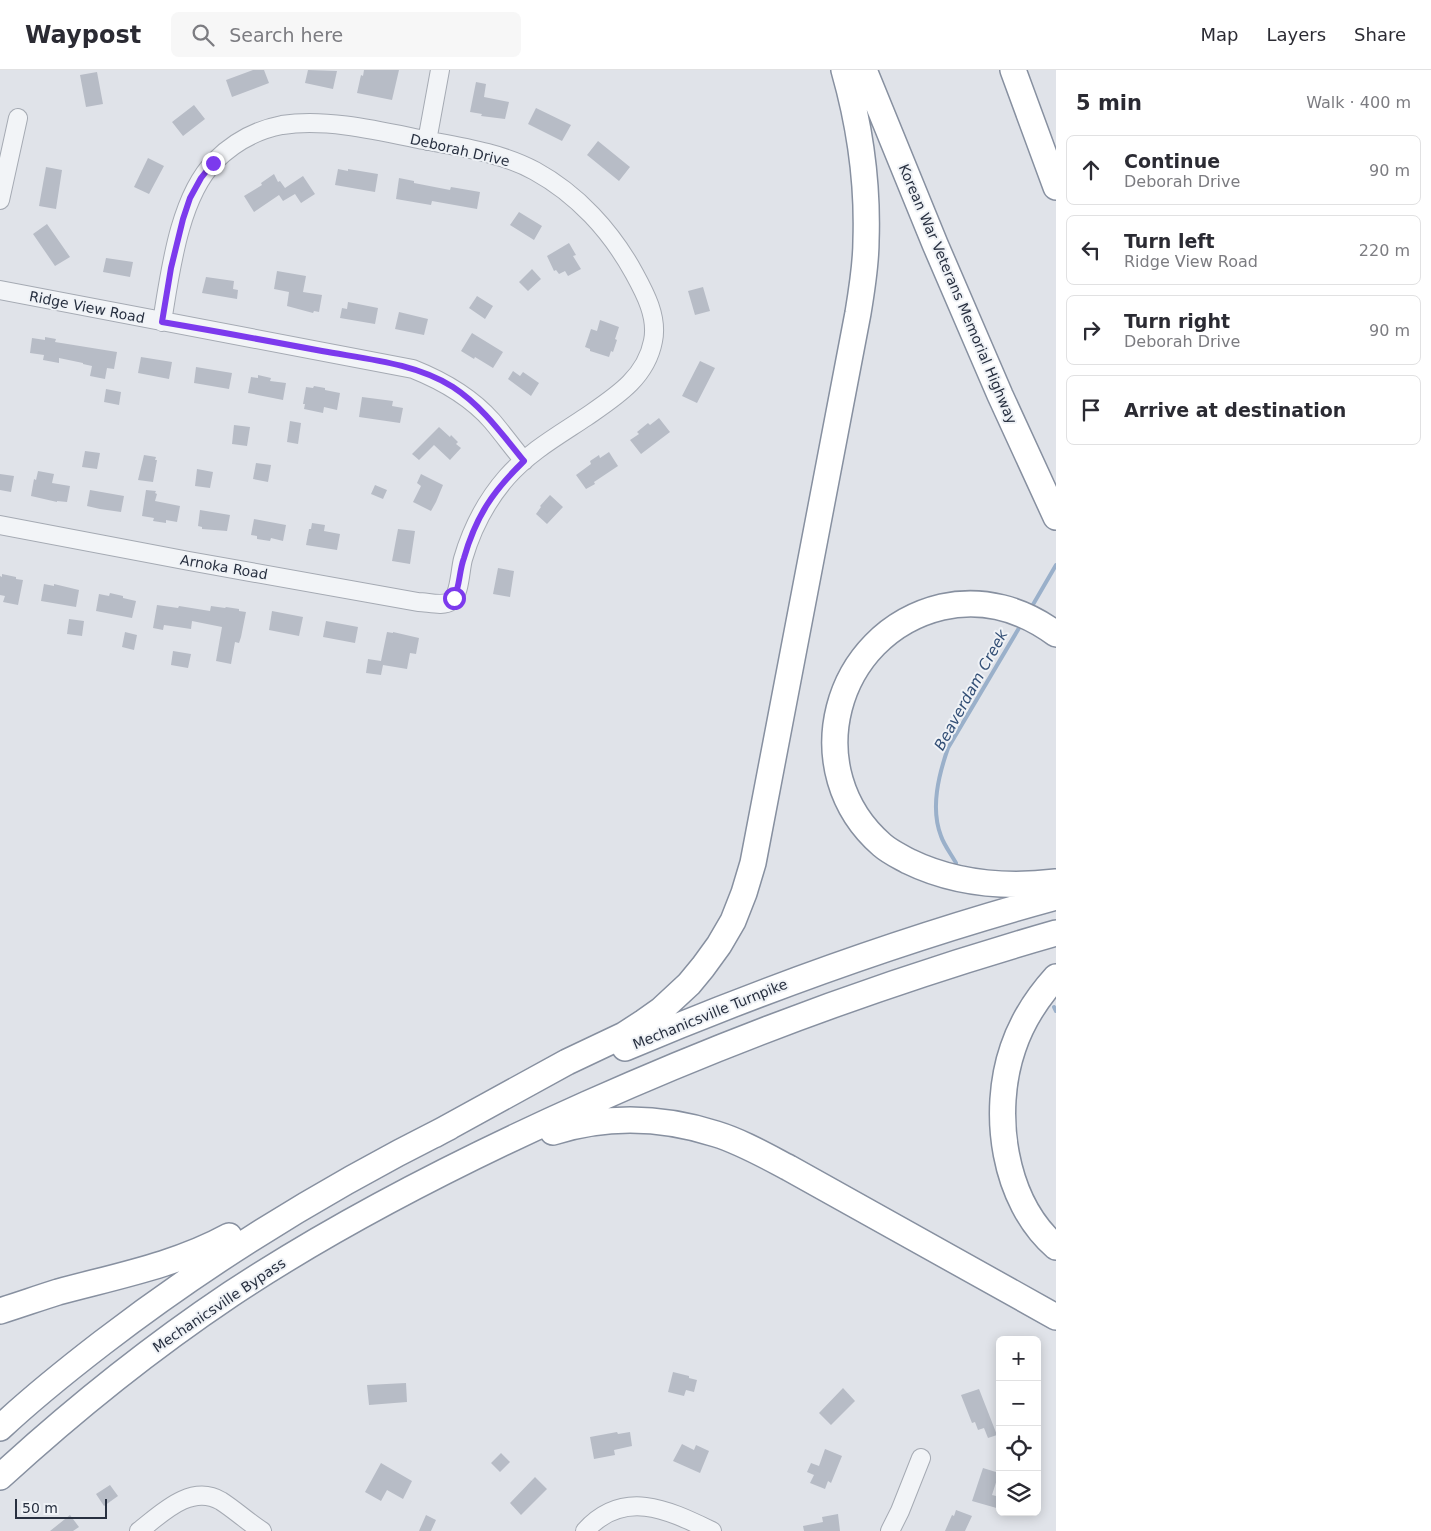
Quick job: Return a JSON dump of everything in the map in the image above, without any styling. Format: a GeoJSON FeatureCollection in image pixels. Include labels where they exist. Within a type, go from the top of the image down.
{"type":"FeatureCollection","features":[{"type":"Feature","properties":{"kind":"highway"},"geometry":{"type":"LineString","coordinates":[[434,1135],[567,1062],[624,1035],[662,1010],[689,984],[720,945],[733,921],[744,893],[753,863],[767,794],[858,314],[864,271],[866,180],[859,132],[844,70]]}},
{"type":"Feature","properties":{"kind":"highway","name":"Korean War Veterans Memorial Highway"},"geometry":{"type":"LineString","coordinates":[[864,70],[935,244],[1051,507]]}},
{"type":"Feature","properties":{"kind":"highway"},"geometry":{"type":"LineString","coordinates":[[1013,70],[1056,187]]}},
{"type":"Feature","properties":{"kind":"highway"},"geometry":{"type":"LineString","coordinates":[[1056,634],[1034,619],[1010,609],[991,605],[951,605],[910,618],[880,639],[854,670],[838,708],[834,747],[840,781],[849,803],[869,832],[893,854],[936,873],[961,880],[1013,885],[1056,882]]}},
{"type":"Feature","properties":{"kind":"highway","name":"Mechanicsville Turnpike"},"geometry":{"type":"LineString","coordinates":[[378,1164],[521,1093],[605,1056],[733,1004],[934,933],[1056,897]]}},
{"type":"Feature","properties":{"kind":"highway","name":"Mechanicsville Bypass"},"geometry":{"type":"LineString","coordinates":[[0,1478],[69,1416],[152,1351],[229,1296],[302,1250],[378,1206],[459,1164],[615,1092],[766,1030],[892,984],[1056,933]]}},
{"type":"Feature","properties":{"kind":"highway"},"geometry":{"type":"LineString","coordinates":[[1056,977],[1031,1009],[1013,1049],[1004,1087],[1002,1124],[1007,1156],[1018,1193],[1033,1220],[1056,1247]]}},
{"type":"Feature","properties":{"kind":"highway"},"geometry":{"type":"LineString","coordinates":[[302,1250],[546,1135],[583,1124],[602,1121],[654,1121],[682,1125],[717,1134],[748,1147],[1056,1317]]}},
{"type":"Feature","properties":{"kind":"highway"},"geometry":{"type":"LineString","coordinates":[[0,1311],[57,1292],[184,1258],[210,1247],[261,1218],[378,1164]]}},
{"type":"Feature","properties":{"kind":"highway"},"geometry":{"type":"LineString","coordinates":[[0,1428],[63,1374],[183,1283],[235,1248],[378,1164]]}},
{"type":"Feature","properties":{"kind":"highway"},"geometry":{"type":"LineString","coordinates":[[0,1494],[32,1461],[77,1422],[152,1351]]}},
{"type":"Feature","properties":{"kind":"street"},"geometry":{"type":"LineString","coordinates":[[427,141],[440,70]]}},
{"type":"Feature","properties":{"kind":"street"},"geometry":{"type":"LineString","coordinates":[[0,200],[18,118]]}},
{"type":"Feature","properties":{"kind":"street","name":"Deborah Drive"},"geometry":{"type":"LineString","coordinates":[[162,322],[171,268],[190,198],[201,178],[213,163],[230,148],[261,131],[299,124],[341,126],[379,131],[489,154],[524,166],[564,190],[580,203],[617,246],[638,280],[650,307],[654,323],[654,339],[645,363],[630,384],[620,394],[559,434],[507,477],[488,502],[475,525],[462,562],[457,593],[448,602]]}},
{"type":"Feature","properties":{"kind":"street","name":"Ridge View Road"},"geometry":{"type":"LineString","coordinates":[[0,290],[413,369],[434,377],[475,404],[492,421],[524,461]]}},
{"type":"Feature","properties":{"kind":"street","name":"Arnoka Road"},"geometry":{"type":"LineString","coordinates":[[0,526],[418,602],[443,604],[448,602]]}},
{"type":"Feature","properties":{"kind":"street"},"geometry":{"type":"LineString","coordinates":[[890,1531],[921,1458]]}},
{"type":"Feature","properties":{"kind":"street"},"geometry":{"type":"LineString","coordinates":[[138,1531],[169,1508],[196,1495],[212,1496],[262,1531]]}},
{"type":"Feature","properties":{"kind":"street"},"geometry":{"type":"LineString","coordinates":[[585,1531],[604,1515],[615,1510],[629,1506],[643,1506],[658,1508],[712,1531]]}},
{"type":"Feature","properties":{"kind":"building"},"geometry":{"type":"Polygon","coordinates":[[[253,70],[264,70],[269,83],[232,97],[226,80],[253,70]]]}},
{"type":"Feature","properties":{"kind":"building"},"geometry":{"type":"Polygon","coordinates":[[[308,70],[337,71],[333,89],[305,83],[308,70]]]}},
{"type":"Feature","properties":{"kind":"building"},"geometry":{"type":"Polygon","coordinates":[[[364,70],[399,70],[392,100],[357,93],[364,70]]]}},
{"type":"Feature","properties":{"kind":"building"},"geometry":{"type":"Polygon","coordinates":[[[97,72],[103,104],[86,107],[80,75],[97,72]]]}},
{"type":"Feature","properties":{"kind":"building"},"geometry":{"type":"Polygon","coordinates":[[[476,82],[486,84],[484,97],[509,102],[505,119],[481,116],[482,114],[470,112],[476,82]]]}},
{"type":"Feature","properties":{"kind":"building"},"geometry":{"type":"Polygon","coordinates":[[[194,105],[205,119],[183,136],[172,122],[194,105]]]}},
{"type":"Feature","properties":{"kind":"building"},"geometry":{"type":"Polygon","coordinates":[[[536,108],[571,125],[562,141],[528,124],[536,108]]]}},
{"type":"Feature","properties":{"kind":"building"},"geometry":{"type":"Polygon","coordinates":[[[598,141],[630,167],[619,181],[587,155],[598,141]]]}},
{"type":"Feature","properties":{"kind":"building"},"geometry":{"type":"Polygon","coordinates":[[[148,158],[164,166],[149,194],[134,187],[148,158]]]}},
{"type":"Feature","properties":{"kind":"building"},"geometry":{"type":"Polygon","coordinates":[[[46,167],[62,170],[56,209],[39,206],[46,167]]]}},
{"type":"Feature","properties":{"kind":"building"},"geometry":{"type":"Polygon","coordinates":[[[338,169],[378,174],[375,192],[335,185],[338,169]]]}},
{"type":"Feature","properties":{"kind":"building"},"geometry":{"type":"Polygon","coordinates":[[[274,174],[278,182],[280,181],[285,188],[303,176],[315,194],[301,203],[295,194],[283,201],[279,195],[254,212],[244,196],[262,185],[261,183],[274,174]]]}},
{"type":"Feature","properties":{"kind":"building"},"geometry":{"type":"Polygon","coordinates":[[[399,178],[450,190],[451,187],[480,192],[477,209],[432,201],[431,205],[396,199],[399,178]]]}},
{"type":"Feature","properties":{"kind":"building"},"geometry":{"type":"Polygon","coordinates":[[[519,212],[542,226],[534,240],[510,225],[519,212]]]}},
{"type":"Feature","properties":{"kind":"building"},"geometry":{"type":"Polygon","coordinates":[[[47,224],[70,257],[55,266],[33,234],[47,224]]]}},
{"type":"Feature","properties":{"kind":"building"},"geometry":{"type":"Polygon","coordinates":[[[569,243],[576,255],[573,256],[581,269],[568,276],[565,271],[559,274],[556,270],[554,271],[547,256],[569,243]]]}},
{"type":"Feature","properties":{"kind":"building"},"geometry":{"type":"Polygon","coordinates":[[[106,258],[133,262],[130,277],[103,272],[106,258]]]}},
{"type":"Feature","properties":{"kind":"building"},"geometry":{"type":"Polygon","coordinates":[[[532,269],[541,279],[528,291],[519,282],[532,269]]]}},
{"type":"Feature","properties":{"kind":"building"},"geometry":{"type":"Polygon","coordinates":[[[277,271],[306,276],[303,292],[322,295],[319,312],[314,311],[313,313],[287,306],[289,292],[274,289],[277,271]]]}},
{"type":"Feature","properties":{"kind":"building"},"geometry":{"type":"Polygon","coordinates":[[[206,277],[234,281],[233,289],[238,290],[237,299],[202,293],[206,277]]]}},
{"type":"Feature","properties":{"kind":"building"},"geometry":{"type":"Polygon","coordinates":[[[703,287],[710,311],[695,315],[688,291],[703,287]]]}},
{"type":"Feature","properties":{"kind":"building"},"geometry":{"type":"Polygon","coordinates":[[[477,296],[493,306],[485,319],[469,308],[477,296]]]}},
{"type":"Feature","properties":{"kind":"building"},"geometry":{"type":"Polygon","coordinates":[[[348,302],[378,308],[375,324],[340,318],[342,308],[347,309],[348,302]]]}},
{"type":"Feature","properties":{"kind":"building"},"geometry":{"type":"Polygon","coordinates":[[[399,312],[428,319],[424,335],[395,329],[399,312]]]}},
{"type":"Feature","properties":{"kind":"building"},"geometry":{"type":"Polygon","coordinates":[[[600,320],[619,327],[613,352],[611,351],[609,357],[590,351],[590,349],[585,347],[591,329],[597,331],[600,320]]]}},
{"type":"Feature","properties":{"kind":"building"},"geometry":{"type":"Polygon","coordinates":[[[472,333],[503,352],[493,368],[461,351],[472,333]]]}},
{"type":"Feature","properties":{"kind":"building"},"geometry":{"type":"Polygon","coordinates":[[[45,337],[56,339],[55,342],[117,352],[114,369],[107,368],[105,379],[90,376],[92,366],[59,358],[59,363],[43,360],[44,355],[30,353],[32,338],[45,340],[45,337]]]}},
{"type":"Feature","properties":{"kind":"building"},"geometry":{"type":"Polygon","coordinates":[[[141,357],[172,362],[169,379],[138,373],[141,357]]]}},
{"type":"Feature","properties":{"kind":"building"},"geometry":{"type":"Polygon","coordinates":[[[700,361],[715,368],[697,403],[682,396],[700,361]]]}},
{"type":"Feature","properties":{"kind":"building"},"geometry":{"type":"Polygon","coordinates":[[[196,367],[232,373],[229,389],[194,383],[196,367]]]}},
{"type":"Feature","properties":{"kind":"building"},"geometry":{"type":"Polygon","coordinates":[[[513,371],[520,376],[523,372],[539,383],[531,396],[508,379],[513,371]]]}},
{"type":"Feature","properties":{"kind":"building"},"geometry":{"type":"Polygon","coordinates":[[[258,375],[271,378],[270,381],[286,383],[283,400],[248,393],[251,377],[258,378],[258,375]]]}},
{"type":"Feature","properties":{"kind":"building"},"geometry":{"type":"Polygon","coordinates":[[[314,386],[340,393],[337,410],[324,407],[323,413],[304,409],[306,387],[313,388],[314,386]]]}},
{"type":"Feature","properties":{"kind":"building"},"geometry":{"type":"Polygon","coordinates":[[[106,389],[121,392],[119,405],[104,402],[106,389]]]}},
{"type":"Feature","properties":{"kind":"building"},"geometry":{"type":"Polygon","coordinates":[[[362,397],[393,401],[392,406],[403,408],[400,423],[359,417],[362,397]]]}},
{"type":"Feature","properties":{"kind":"building"},"geometry":{"type":"Polygon","coordinates":[[[659,418],[670,432],[641,454],[630,440],[639,434],[637,432],[648,423],[650,425],[659,418]]]}},
{"type":"Feature","properties":{"kind":"building"},"geometry":{"type":"Polygon","coordinates":[[[290,421],[301,423],[298,444],[287,442],[290,421]]]}},
{"type":"Feature","properties":{"kind":"building"},"geometry":{"type":"Polygon","coordinates":[[[234,425],[250,427],[247,446],[232,444],[234,425]]]}},
{"type":"Feature","properties":{"kind":"building"},"geometry":{"type":"Polygon","coordinates":[[[439,427],[450,437],[451,435],[458,442],[456,444],[461,448],[450,460],[434,445],[419,460],[412,454],[439,427]]]}},
{"type":"Feature","properties":{"kind":"building"},"geometry":{"type":"Polygon","coordinates":[[[85,451],[100,453],[97,469],[82,467],[85,451]]]}},
{"type":"Feature","properties":{"kind":"building"},"geometry":{"type":"Polygon","coordinates":[[[609,452],[618,466],[586,489],[576,475],[591,464],[590,461],[599,455],[600,458],[609,452]]]}},
{"type":"Feature","properties":{"kind":"building"},"geometry":{"type":"Polygon","coordinates":[[[144,455],[156,457],[155,460],[157,460],[153,482],[138,480],[144,455]]]}},
{"type":"Feature","properties":{"kind":"building"},"geometry":{"type":"Polygon","coordinates":[[[256,463],[271,465],[268,482],[253,479],[256,463]]]}},
{"type":"Feature","properties":{"kind":"building"},"geometry":{"type":"Polygon","coordinates":[[[197,469],[213,472],[210,488],[195,486],[197,469]]]}},
{"type":"Feature","properties":{"kind":"building"},"geometry":{"type":"Polygon","coordinates":[[[38,471],[54,474],[52,483],[70,486],[67,502],[57,502],[31,496],[34,479],[36,480],[38,471]]]}},
{"type":"Feature","properties":{"kind":"building"},"geometry":{"type":"Polygon","coordinates":[[[0,474],[14,476],[11,492],[0,490],[0,474]]]}},
{"type":"Feature","properties":{"kind":"building"},"geometry":{"type":"Polygon","coordinates":[[[421,474],[443,485],[431,511],[413,502],[421,486],[417,483],[421,474]]]}},
{"type":"Feature","properties":{"kind":"building"},"geometry":{"type":"Polygon","coordinates":[[[375,485],[387,490],[383,499],[371,494],[375,485]]]}},
{"type":"Feature","properties":{"kind":"building"},"geometry":{"type":"Polygon","coordinates":[[[90,490],[124,496],[121,512],[87,506],[90,490]]]}},
{"type":"Feature","properties":{"kind":"building"},"geometry":{"type":"Polygon","coordinates":[[[146,490],[156,491],[155,501],[180,506],[177,522],[166,520],[166,523],[153,521],[154,518],[142,516],[146,490]]]}},
{"type":"Feature","properties":{"kind":"building"},"geometry":{"type":"Polygon","coordinates":[[[550,495],[563,507],[547,524],[536,514],[540,506],[550,495]]]}},
{"type":"Feature","properties":{"kind":"building"},"geometry":{"type":"Polygon","coordinates":[[[200,510],[230,515],[227,531],[202,529],[202,527],[198,526],[200,510]]]}},
{"type":"Feature","properties":{"kind":"building"},"geometry":{"type":"Polygon","coordinates":[[[254,519],[286,525],[283,541],[271,538],[270,541],[257,539],[257,536],[251,535],[254,519]]]}},
{"type":"Feature","properties":{"kind":"building"},"geometry":{"type":"Polygon","coordinates":[[[312,523],[325,525],[324,531],[340,534],[337,550],[306,545],[312,523]]]}},
{"type":"Feature","properties":{"kind":"building"},"geometry":{"type":"Polygon","coordinates":[[[398,529],[415,531],[410,564],[392,561],[398,529]]]}},
{"type":"Feature","properties":{"kind":"building"},"geometry":{"type":"Polygon","coordinates":[[[498,568],[514,571],[510,597],[493,594],[498,568]]]}},
{"type":"Feature","properties":{"kind":"building"},"geometry":{"type":"Polygon","coordinates":[[[2,574],[23,580],[18,605],[3,602],[5,596],[0,595],[0,576],[2,577],[2,574]]]}},
{"type":"Feature","properties":{"kind":"building"},"geometry":{"type":"Polygon","coordinates":[[[44,584],[54,586],[54,584],[79,590],[76,607],[41,601],[44,584]]]}},
{"type":"Feature","properties":{"kind":"building"},"geometry":{"type":"Polygon","coordinates":[[[110,593],[136,601],[132,618],[96,611],[99,594],[109,596],[110,593]]]}},
{"type":"Feature","properties":{"kind":"building"},"geometry":{"type":"Polygon","coordinates":[[[157,605],[210,611],[211,606],[226,607],[246,612],[239,643],[235,642],[231,664],[216,661],[222,627],[192,621],[191,629],[164,625],[163,630],[153,628],[157,605]]]}},
{"type":"Feature","properties":{"kind":"building"},"geometry":{"type":"Polygon","coordinates":[[[272,611],[303,617],[299,636],[269,630],[272,611]]]}},
{"type":"Feature","properties":{"kind":"building"},"geometry":{"type":"Polygon","coordinates":[[[69,619],[84,621],[82,636],[67,634],[69,619]]]}},
{"type":"Feature","properties":{"kind":"building"},"geometry":{"type":"Polygon","coordinates":[[[326,621],[358,627],[355,643],[323,637],[326,621]]]}},
{"type":"Feature","properties":{"kind":"building"},"geometry":{"type":"Polygon","coordinates":[[[125,632],[137,635],[134,650],[122,647],[125,632]]]}},
{"type":"Feature","properties":{"kind":"building"},"geometry":{"type":"Polygon","coordinates":[[[387,632],[419,638],[416,654],[410,653],[407,669],[383,665],[381,675],[366,673],[368,659],[381,661],[387,632]]]}},
{"type":"Feature","properties":{"kind":"building"},"geometry":{"type":"Polygon","coordinates":[[[173,651],[191,654],[188,668],[171,665],[173,651]]]}},
{"type":"Feature","properties":{"kind":"building"},"geometry":{"type":"Polygon","coordinates":[[[673,1372],[697,1380],[694,1392],[686,1390],[684,1396],[668,1392],[673,1372]]]}},
{"type":"Feature","properties":{"kind":"building"},"geometry":{"type":"Polygon","coordinates":[[[406,1383],[407,1402],[369,1405],[367,1385],[406,1383]]]}},
{"type":"Feature","properties":{"kind":"building"},"geometry":{"type":"Polygon","coordinates":[[[843,1388],[855,1401],[831,1425],[819,1413],[843,1388]]]}},
{"type":"Feature","properties":{"kind":"building"},"geometry":{"type":"Polygon","coordinates":[[[979,1389],[996,1435],[988,1438],[984,1428],[978,1430],[975,1422],[972,1423],[961,1395],[979,1389]]]}},
{"type":"Feature","properties":{"kind":"building"},"geometry":{"type":"Polygon","coordinates":[[[617,1432],[618,1434],[630,1432],[632,1446],[614,1450],[615,1455],[594,1459],[590,1437],[617,1432]]]}},
{"type":"Feature","properties":{"kind":"building"},"geometry":{"type":"Polygon","coordinates":[[[682,1444],[694,1450],[696,1445],[709,1451],[700,1473],[673,1461],[682,1444]]]}},
{"type":"Feature","properties":{"kind":"building"},"geometry":{"type":"Polygon","coordinates":[[[825,1449],[842,1456],[831,1483],[828,1481],[825,1489],[810,1483],[814,1475],[807,1472],[811,1463],[819,1466],[825,1449]]]}},
{"type":"Feature","properties":{"kind":"building"},"geometry":{"type":"Polygon","coordinates":[[[501,1453],[510,1462],[500,1472],[491,1463],[501,1453]]]}},
{"type":"Feature","properties":{"kind":"building"},"geometry":{"type":"Polygon","coordinates":[[[381,1463],[412,1481],[403,1499],[387,1490],[381,1501],[365,1492],[381,1463]]]}},
{"type":"Feature","properties":{"kind":"building"},"geometry":{"type":"Polygon","coordinates":[[[983,1468],[996,1472],[996,1482],[992,1495],[996,1496],[996,1508],[972,1501],[983,1468]]]}},
{"type":"Feature","properties":{"kind":"building"},"geometry":{"type":"Polygon","coordinates":[[[535,1477],[547,1489],[521,1515],[510,1503],[535,1477]]]}},
{"type":"Feature","properties":{"kind":"building"},"geometry":{"type":"Polygon","coordinates":[[[110,1485],[118,1496],[104,1506],[96,1494],[110,1485]]]}},
{"type":"Feature","properties":{"kind":"building"},"geometry":{"type":"Polygon","coordinates":[[[956,1510],[972,1516],[965,1531],[945,1531],[952,1515],[954,1516],[956,1510]]]}},
{"type":"Feature","properties":{"kind":"building"},"geometry":{"type":"Polygon","coordinates":[[[838,1514],[840,1531],[804,1531],[803,1526],[823,1522],[822,1517],[838,1514]]]}},
{"type":"Feature","properties":{"kind":"building"},"geometry":{"type":"Polygon","coordinates":[[[70,1515],[79,1527],[73,1531],[50,1531],[70,1515]]]}},
{"type":"Feature","properties":{"kind":"building"},"geometry":{"type":"Polygon","coordinates":[[[426,1515],[436,1520],[431,1531],[419,1531],[426,1515]]]}},
{"type":"Feature","properties":{"kind":"waterway","name":"Beaverdam Creek"},"geometry":{"type":"LineString","coordinates":[[1031,608],[1056,565]]}},
{"type":"Feature","properties":{"kind":"waterway","name":"Beaverdam Creek"},"geometry":{"type":"LineString","coordinates":[[956,863],[941,836],[936,814],[937,791],[942,769],[948,748],[1022,623]]}},
{"type":"Feature","properties":{"kind":"waterway","name":"Beaverdam Creek"},"geometry":{"type":"LineString","coordinates":[[1054,1007],[1056,1011]]}},
{"type":"Feature","properties":{"kind":"route"},"geometry":{"type":"LineString","coordinates":[[213,163],[201,178],[190,198],[183,219],[171,268],[162,322],[366,359],[413,369],[434,377],[475,404],[492,421],[524,461],[507,477],[488,502],[475,525],[462,562],[457,593],[454,598]]}}]}
